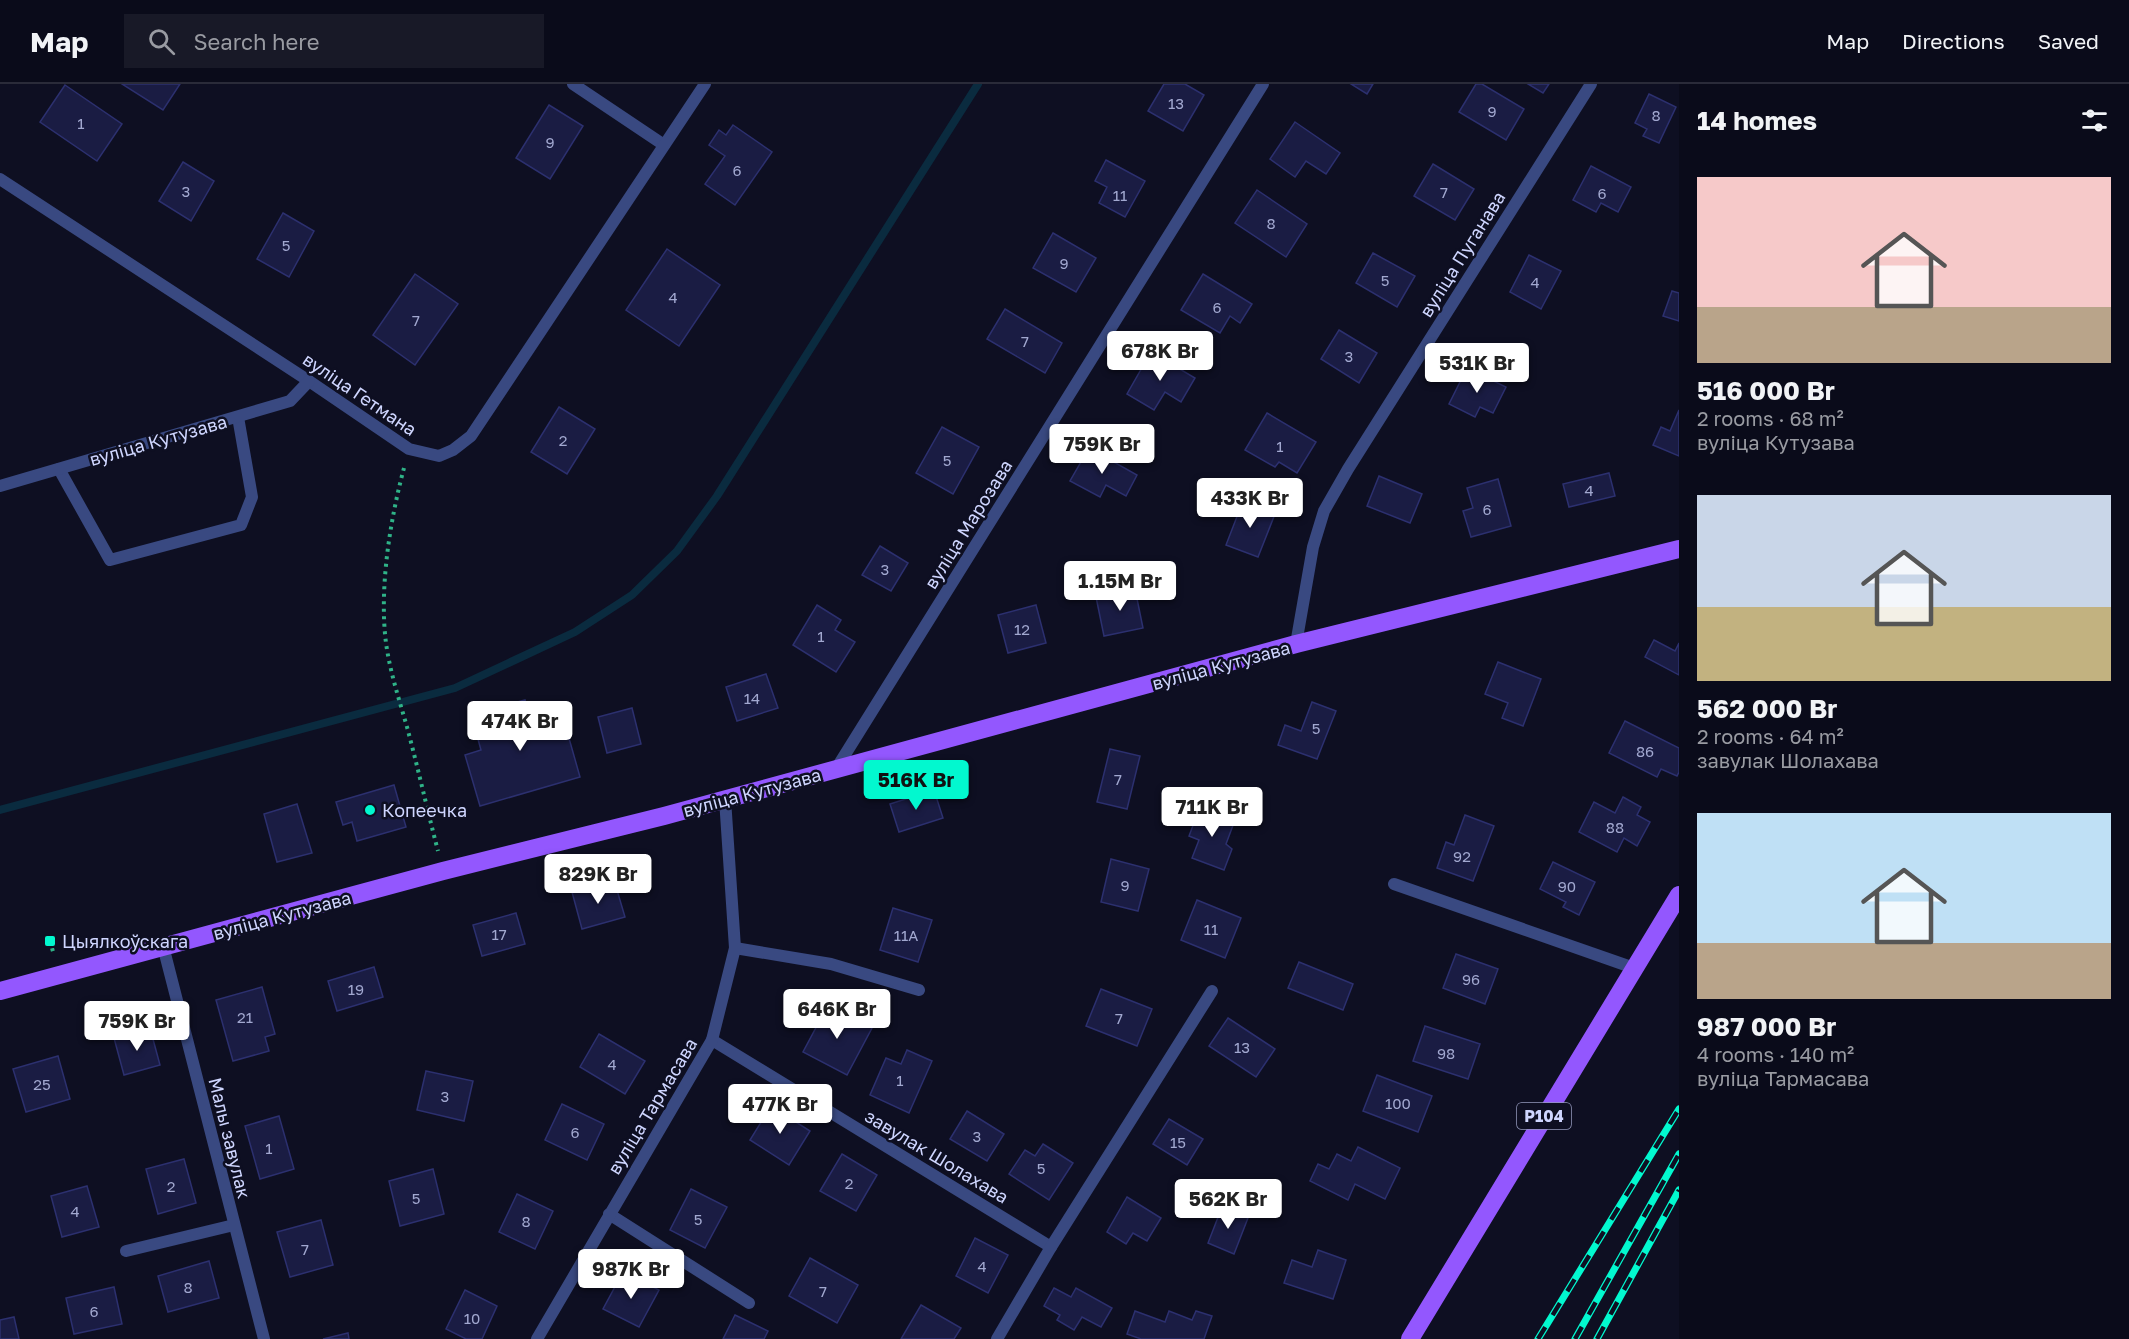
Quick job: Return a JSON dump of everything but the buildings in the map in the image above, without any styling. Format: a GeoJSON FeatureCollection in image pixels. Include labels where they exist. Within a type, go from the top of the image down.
{"type":"FeatureCollection","features":[{"type":"Feature","properties":{"kind":"main road","name":"вуліца Кутузава"},"geometry":{"type":"LineString","coordinates":[[0,991],[443,871],[664,816],[1296,645],[1679,549]]}},
{"type":"Feature","properties":{"kind":"main road","name":"Р104"},"geometry":{"type":"LineString","coordinates":[[1410,1339],[1679,895]]}},
{"type":"Feature","properties":{"kind":"street"},"geometry":{"type":"LineString","coordinates":[[573,84],[664,145]]}},
{"type":"Feature","properties":{"kind":"street","name":"вуліца Гетмана"},"geometry":{"type":"LineString","coordinates":[[0,179],[409,449],[439,456],[453,450],[471,436],[705,84]]}},
{"type":"Feature","properties":{"kind":"street","name":"вуліца Марозава"},"geometry":{"type":"LineString","coordinates":[[836,769],[1263,84]]}},
{"type":"Feature","properties":{"kind":"street","name":"вуліца Пуганава"},"geometry":{"type":"LineString","coordinates":[[1296,645],[1313,547],[1324,512],[1348,469],[1591,84]]}},
{"type":"Feature","properties":{"kind":"street","name":"вуліца Кутузава"},"geometry":{"type":"LineString","coordinates":[[0,486],[290,401],[309,381]]}},
{"type":"Feature","properties":{"kind":"street"},"geometry":{"type":"LineString","coordinates":[[58,469],[110,560],[241,525],[252,497],[238,417]]}},
{"type":"Feature","properties":{"kind":"street","name":"вуліца Тармасава"},"geometry":{"type":"LineString","coordinates":[[537,1339],[712,1040],[735,948],[725,799]]}},
{"type":"Feature","properties":{"kind":"street"},"geometry":{"type":"LineString","coordinates":[[1394,884],[1634,968]]}},
{"type":"Feature","properties":{"kind":"street","name":"Малы завулак"},"geometry":{"type":"LineString","coordinates":[[164,946],[264,1339]]}},
{"type":"Feature","properties":{"kind":"street"},"geometry":{"type":"LineString","coordinates":[[735,948],[831,964],[919,990]]}},
{"type":"Feature","properties":{"kind":"street"},"geometry":{"type":"LineString","coordinates":[[997,1339],[1051,1247],[1212,991]]}},
{"type":"Feature","properties":{"kind":"street","name":"завулак Шолахава"},"geometry":{"type":"LineString","coordinates":[[712,1040],[1051,1247]]}},
{"type":"Feature","properties":{"kind":"street"},"geometry":{"type":"LineString","coordinates":[[609,1214],[749,1303]]}},
{"type":"Feature","properties":{"kind":"street"},"geometry":{"type":"LineString","coordinates":[[126,1251],[234,1225]]}},
{"type":"Feature","properties":{"kind":"path"},"geometry":{"type":"LineString","coordinates":[[409,449],[395,503],[384,608],[386,642],[392,677],[443,871]]}},
{"type":"Feature","properties":{"kind":"waterway"},"geometry":{"type":"LineString","coordinates":[[0,810],[455,688],[575,632],[632,595],[677,551],[717,496],[978,84]]}},
{"type":"Feature","properties":{"kind":"railway"},"geometry":{"type":"LineString","coordinates":[[1538,1339],[1679,1109]]}},
{"type":"Feature","properties":{"kind":"railway"},"geometry":{"type":"LineString","coordinates":[[1575,1339],[1679,1154]]}},
{"type":"Feature","properties":{"kind":"railway"},"geometry":{"type":"LineString","coordinates":[[1597,1339],[1679,1190]]}},
{"type":"Feature","properties":{"kind":"place","name":"Копеечка"},"geometry":{"type":"Point","coordinates":[370,810]}},
{"type":"Feature","properties":{"kind":"place","name":"Цыялкоўскага"},"geometry":{"type":"Point","coordinates":[50,941]}}]}
